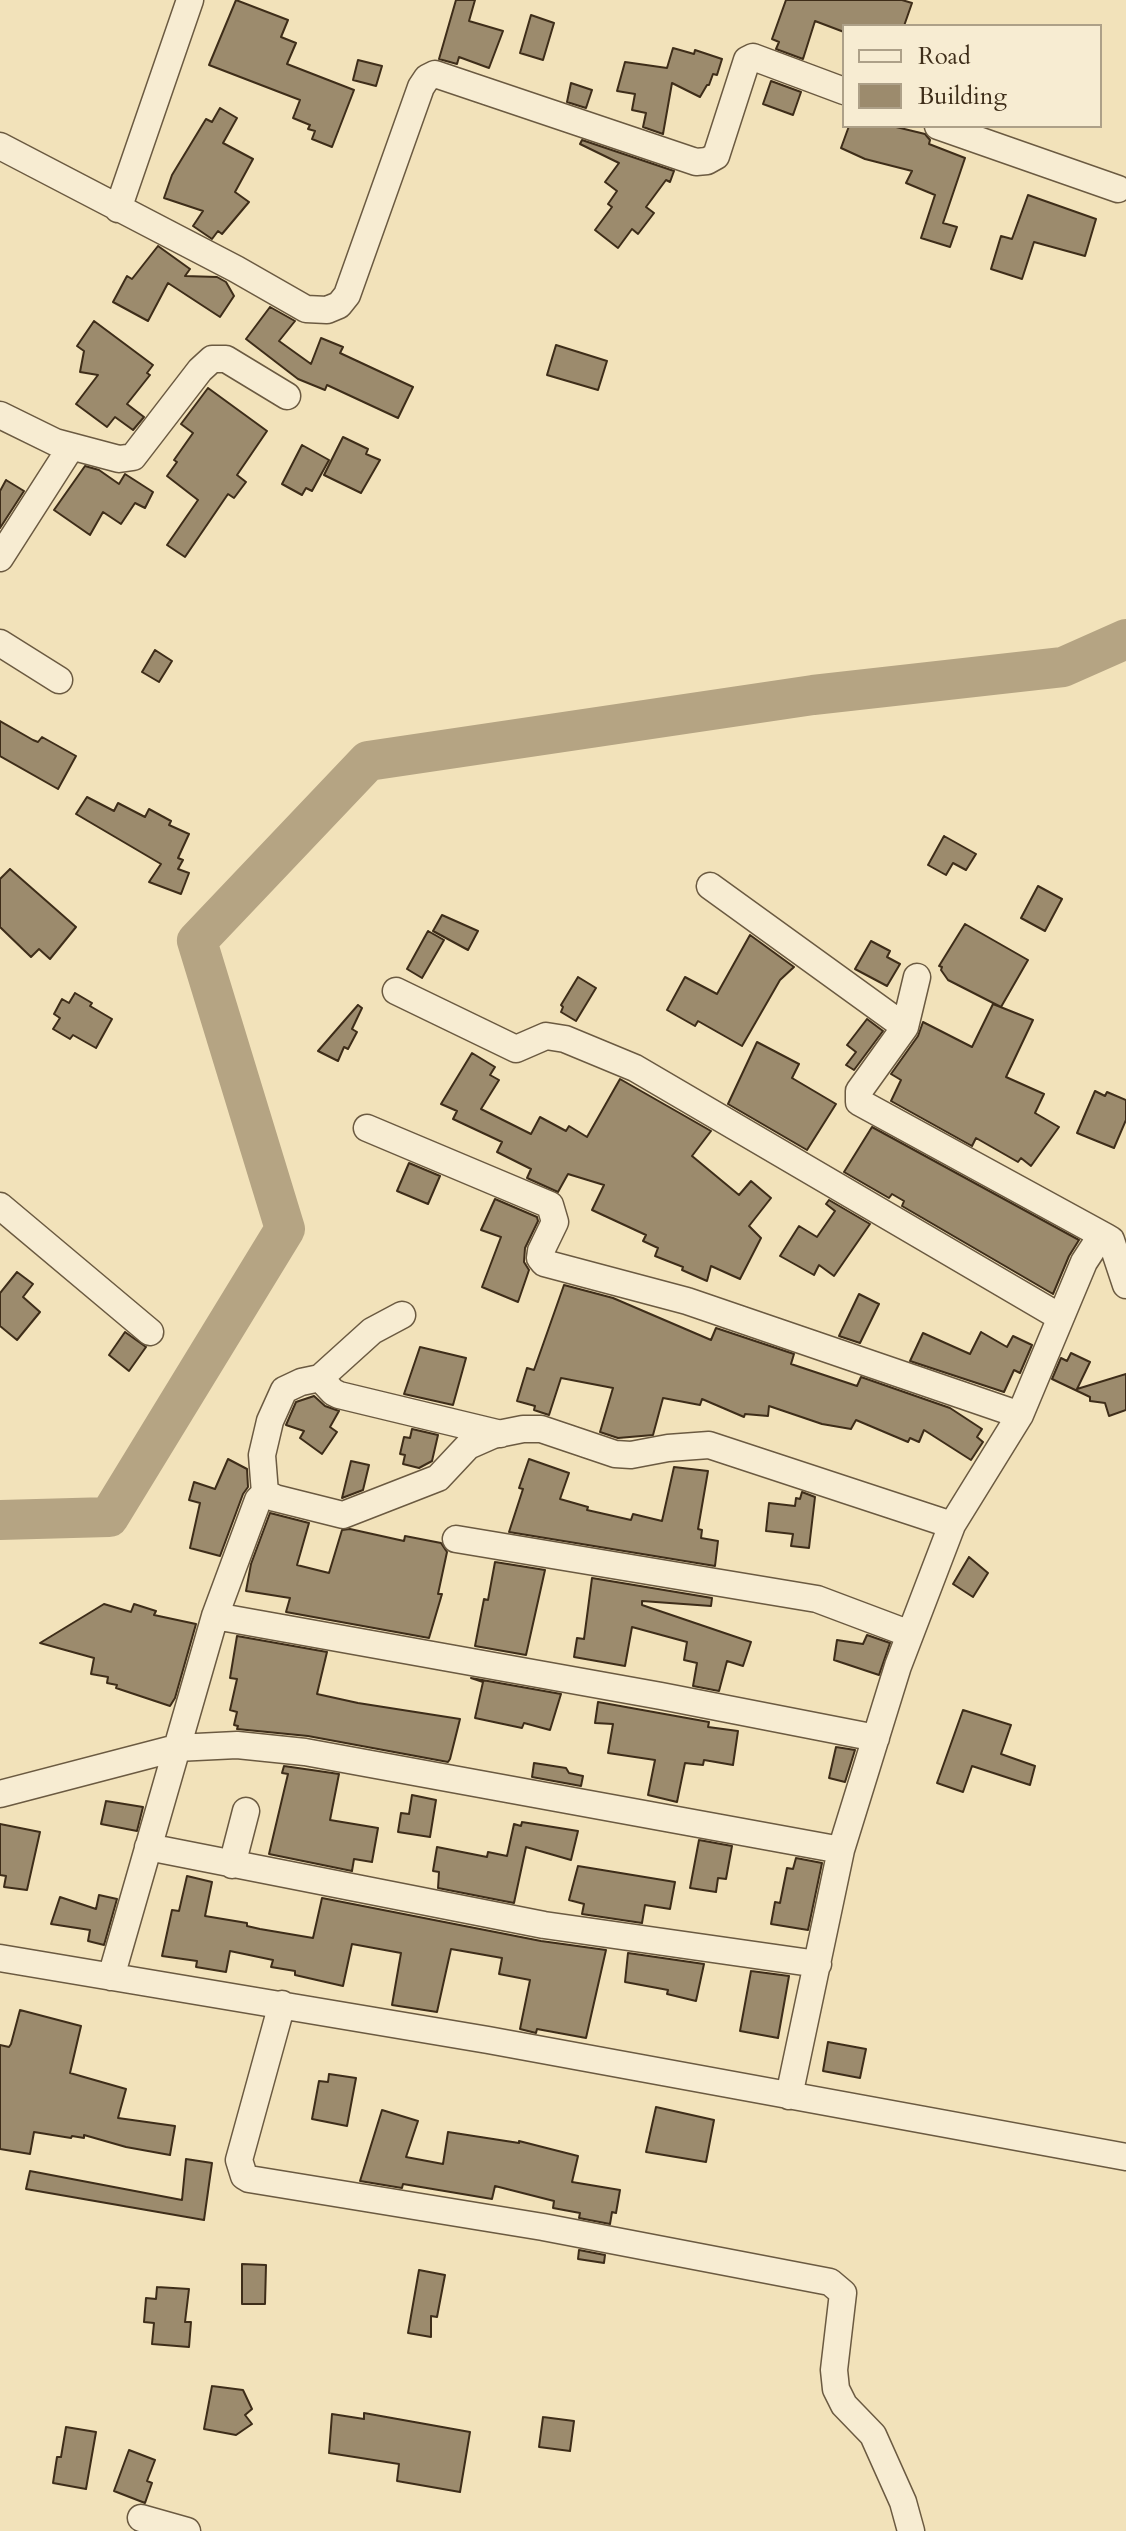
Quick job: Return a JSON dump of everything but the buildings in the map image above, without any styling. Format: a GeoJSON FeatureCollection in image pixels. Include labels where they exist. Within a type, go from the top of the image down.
{"type":"FeatureCollection","features":[{"type":"Feature","properties":{"kind":"street"},"geometry":{"type":"LineString","coordinates":[[118,209],[190,0]]}},
{"type":"Feature","properties":{"kind":"street"},"geometry":{"type":"LineString","coordinates":[[0,146],[306,309],[327,310],[339,305],[347,295],[421,87],[427,78],[435,74],[696,162],[716,156],[747,60],[753,57],[842,90]]}},
{"type":"Feature","properties":{"kind":"street"},"geometry":{"type":"LineString","coordinates":[[944,128],[1118,189]]}},
{"type":"Feature","properties":{"kind":"street"},"geometry":{"type":"LineString","coordinates":[[0,415],[55,442],[106,457],[133,457],[200,370],[212,359],[226,359],[287,396]]}},
{"type":"Feature","properties":{"kind":"street"},"geometry":{"type":"LineString","coordinates":[[0,558],[71,447]]}},
{"type":"Feature","properties":{"kind":"street"},"geometry":{"type":"LineString","coordinates":[[0,643],[59,680]]}},
{"type":"Feature","properties":{"kind":"street"},"geometry":{"type":"LineString","coordinates":[[710,886],[905,1027]]}},
{"type":"Feature","properties":{"kind":"street"},"geometry":{"type":"LineString","coordinates":[[917,977],[905,1027],[859,1091],[859,1102],[1111,1240],[1126,1285]]}},
{"type":"Feature","properties":{"kind":"street"},"geometry":{"type":"LineString","coordinates":[[396,991],[516,1049],[546,1036],[565,1039],[635,1068],[1060,1317]]}},
{"type":"Feature","properties":{"kind":"street"},"geometry":{"type":"LineString","coordinates":[[367,1128],[550,1205],[555,1222],[541,1251],[540,1258],[544,1263],[687,1301],[1020,1415]]}},
{"type":"Feature","properties":{"kind":"street"},"geometry":{"type":"LineString","coordinates":[[0,1206],[150,1332]]}},
{"type":"Feature","properties":{"kind":"street"},"geometry":{"type":"LineString","coordinates":[[789,2096],[841,1850],[910,1634],[952,1525],[1020,1415],[1088,1253],[1094,1243],[1106,1237]]}},
{"type":"Feature","properties":{"kind":"street"},"geometry":{"type":"LineString","coordinates":[[111,1977],[215,1616],[258,1500],[265,1493],[262,1455],[279,1397],[289,1386],[320,1378],[372,1331],[402,1315]]}},
{"type":"Feature","properties":{"kind":"street"},"geometry":{"type":"LineString","coordinates":[[320,1378],[339,1395],[501,1434]]}},
{"type":"Feature","properties":{"kind":"street"},"geometry":{"type":"LineString","coordinates":[[265,1493],[343,1515],[438,1478],[468,1446],[501,1434],[541,1429],[615,1454],[631,1455],[709,1445],[952,1525]]}},
{"type":"Feature","properties":{"kind":"street"},"geometry":{"type":"LineString","coordinates":[[456,1539],[817,1599],[910,1634]]}},
{"type":"Feature","properties":{"kind":"street"},"geometry":{"type":"LineString","coordinates":[[215,1616],[876,1738]]}},
{"type":"Feature","properties":{"kind":"street"},"geometry":{"type":"LineString","coordinates":[[0,1794],[176,1748],[237,1745],[305,1752],[841,1850]]}},
{"type":"Feature","properties":{"kind":"street"},"geometry":{"type":"LineString","coordinates":[[232,1865],[246,1811]]}},
{"type":"Feature","properties":{"kind":"street"},"geometry":{"type":"LineString","coordinates":[[148,1847],[544,1925],[818,1964]]}},
{"type":"Feature","properties":{"kind":"street"},"geometry":{"type":"LineString","coordinates":[[0,1958],[488,2040],[1126,2157]]}},
{"type":"Feature","properties":{"kind":"street"},"geometry":{"type":"LineString","coordinates":[[282,2004],[239,2160],[244,2176],[543,2227],[830,2282],[843,2293],[834,2370],[836,2389],[844,2405],[873,2435],[903,2502],[911,2531]]}},
{"type":"Feature","properties":{"kind":"street"},"geometry":{"type":"LineString","coordinates":[[141,2518],[187,2531]]}},
{"type":"Feature","properties":{"kind":"waterway"},"geometry":{"type":"LineString","coordinates":[[0,1520],[109,1517],[285,1229],[197,941],[368,761],[813,695],[1063,667],[1126,639]]}}]}
